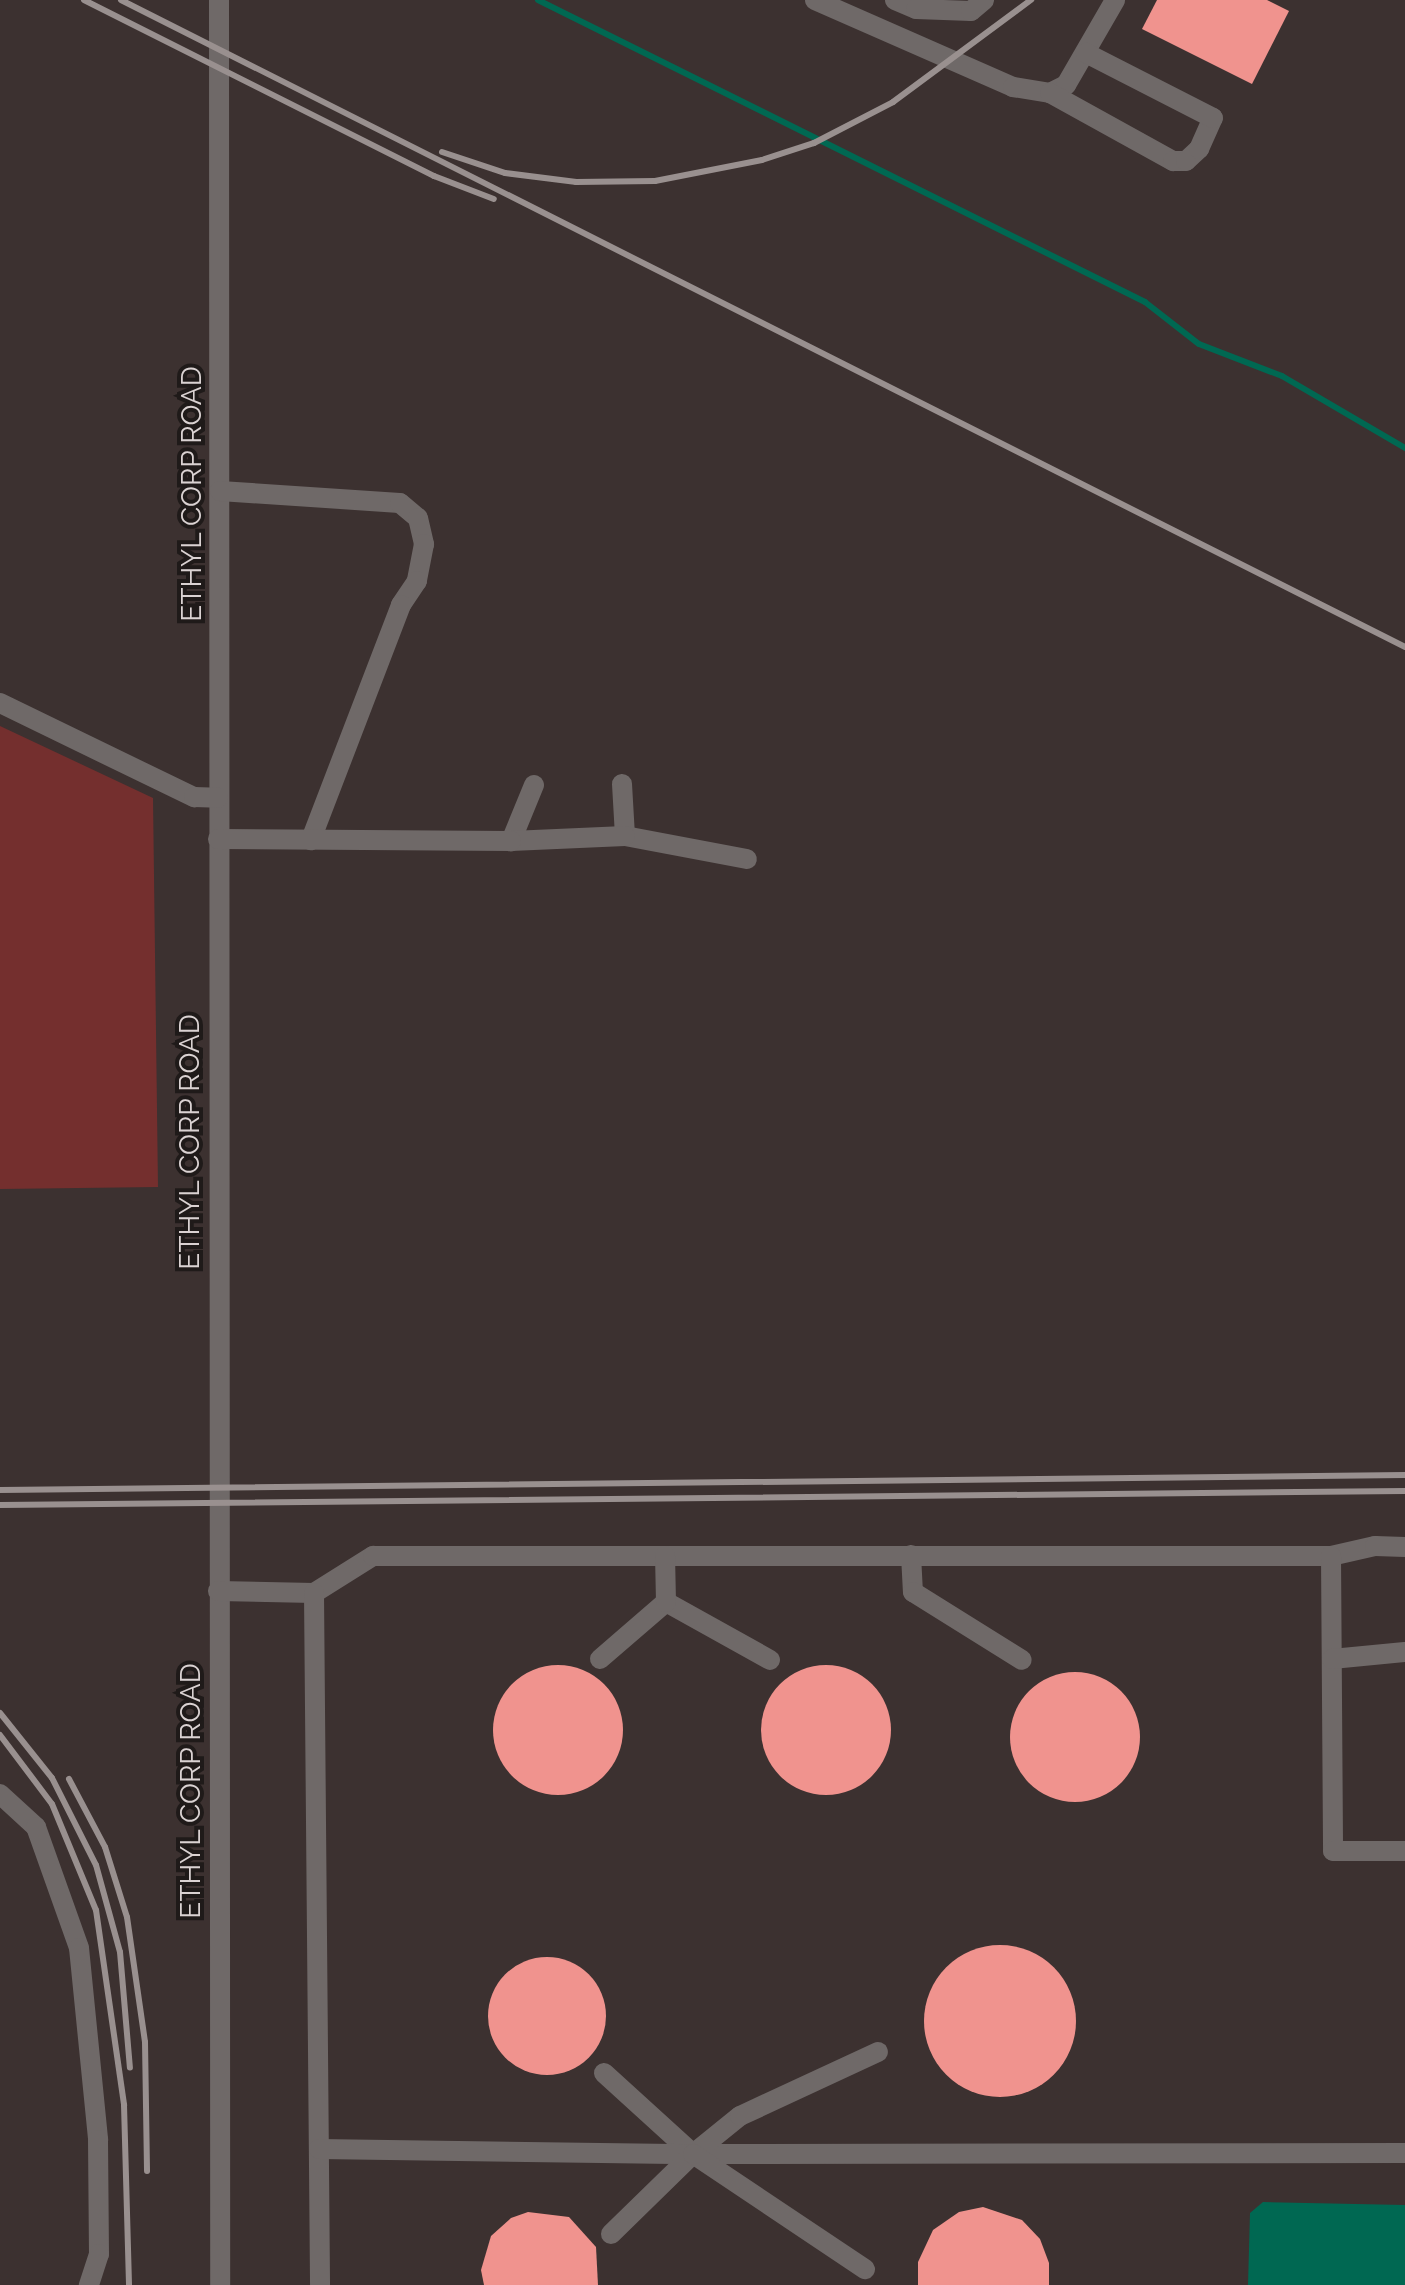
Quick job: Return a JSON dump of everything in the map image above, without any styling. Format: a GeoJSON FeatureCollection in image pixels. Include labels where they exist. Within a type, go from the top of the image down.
{"type":"FeatureCollection","features":[{"type":"Feature","properties":{"kind":"lane","name":"ETHYL CORP ROAD"},"geometry":{"type":"LineString","coordinates":[[219,0],[220,2285]]}},
{"type":"Feature","properties":{"kind":"lane"},"geometry":{"type":"LineString","coordinates":[[815,0],[1013,87],[1050,93],[1173,161],[1186,161],[1199,149],[1213,118],[1086,53]]}},
{"type":"Feature","properties":{"kind":"lane"},"geometry":{"type":"LineString","coordinates":[[895,0],[916,9],[971,11],[984,0]]}},
{"type":"Feature","properties":{"kind":"lane"},"geometry":{"type":"LineString","coordinates":[[1050,93],[1066,85],[1115,0]]}},
{"type":"Feature","properties":{"kind":"lane"},"geometry":{"type":"LineString","coordinates":[[220,491],[400,503],[418,518],[424,544],[417,581],[401,605],[311,840]]}},
{"type":"Feature","properties":{"kind":"lane"},"geometry":{"type":"LineString","coordinates":[[0,703],[194,797],[218,798]]}},
{"type":"Feature","properties":{"kind":"lane"},"geometry":{"type":"LineString","coordinates":[[622,784],[625,836]]}},
{"type":"Feature","properties":{"kind":"lane"},"geometry":{"type":"LineString","coordinates":[[511,841],[534,785]]}},
{"type":"Feature","properties":{"kind":"lane"},"geometry":{"type":"LineString","coordinates":[[218,839],[511,841],[572,846],[625,836],[747,859]]}},
{"type":"Feature","properties":{"kind":"lane"},"geometry":{"type":"LineString","coordinates":[[218,1591],[314,1593],[373,1556],[1331,1556],[1375,1546],[1405,1547]]}},
{"type":"Feature","properties":{"kind":"lane"},"geometry":{"type":"LineString","coordinates":[[911,1555],[913,1592],[1022,1660]]}},
{"type":"Feature","properties":{"kind":"lane"},"geometry":{"type":"LineString","coordinates":[[665,1556],[666,1602]]}},
{"type":"Feature","properties":{"kind":"lane"},"geometry":{"type":"LineString","coordinates":[[1331,1556],[1333,1851],[1405,1851]]}},
{"type":"Feature","properties":{"kind":"lane"},"geometry":{"type":"LineString","coordinates":[[314,1593],[320,2285]]}},
{"type":"Feature","properties":{"kind":"lane"},"geometry":{"type":"LineString","coordinates":[[600,1659],[666,1602]]}},
{"type":"Feature","properties":{"kind":"lane"},"geometry":{"type":"LineString","coordinates":[[666,1602],[770,1660]]}},
{"type":"Feature","properties":{"kind":"lane"},"geometry":{"type":"LineString","coordinates":[[1332,1659],[1405,1652]]}},
{"type":"Feature","properties":{"kind":"lane"},"geometry":{"type":"LineString","coordinates":[[0,1794],[36,1827],[79,1948],[98,2140],[99,2254],[89,2285]]}},
{"type":"Feature","properties":{"kind":"lane"},"geometry":{"type":"LineString","coordinates":[[611,2234],[693,2154],[740,2116],[878,2052]]}},
{"type":"Feature","properties":{"kind":"lane"},"geometry":{"type":"LineString","coordinates":[[604,2073],[693,2154],[865,2269]]}},
{"type":"Feature","properties":{"kind":"lane"},"geometry":{"type":"LineString","coordinates":[[319,2149],[693,2154],[1405,2153]]}},
{"type":"Feature","properties":{"kind":"shaded area"},"geometry":{"type":"Polygon","coordinates":[[[0,726],[153,798],[158,1187],[0,1189],[0,726]]]}},
{"type":"Feature","properties":{"kind":"shaded area"},"geometry":{"type":"Polygon","coordinates":[[[1263,2202],[1405,2205],[1405,2285],[1248,2285],[1250,2213],[1263,2202]]]}},
{"type":"Feature","properties":{"kind":"building"},"geometry":{"type":"Polygon","coordinates":[[[1157,0],[1267,0],[1289,11],[1252,84],[1142,29],[1157,0]]]}},
{"type":"Feature","properties":{"kind":"building"},"geometry":{"type":"Polygon","coordinates":[[[558,1665],[583,1670],[604,1684],[618,1705],[623,1730],[618,1755],[604,1776],[583,1790],[558,1795],[533,1790],[512,1776],[498,1755],[493,1730],[498,1705],[512,1684],[533,1670],[558,1665]]]}},
{"type":"Feature","properties":{"kind":"building"},"geometry":{"type":"Polygon","coordinates":[[[826,1665],[851,1670],[872,1684],[886,1705],[891,1730],[886,1755],[872,1776],[851,1790],[826,1795],[801,1790],[780,1776],[766,1755],[761,1730],[766,1705],[780,1684],[801,1670],[826,1665]]]}},
{"type":"Feature","properties":{"kind":"building"},"geometry":{"type":"Polygon","coordinates":[[[1075,1672],[1100,1677],[1121,1691],[1135,1712],[1140,1737],[1135,1762],[1121,1783],[1100,1797],[1075,1802],[1050,1797],[1029,1783],[1015,1762],[1010,1737],[1015,1712],[1029,1691],[1050,1677],[1075,1672]]]}},
{"type":"Feature","properties":{"kind":"building"},"geometry":{"type":"Polygon","coordinates":[[[1000,1945],[1029,1951],[1054,1967],[1070,1992],[1076,2021],[1070,2050],[1054,2075],[1029,2091],[1000,2097],[971,2091],[946,2075],[930,2050],[924,2021],[930,1992],[946,1967],[971,1951],[1000,1945]]]}},
{"type":"Feature","properties":{"kind":"building"},"geometry":{"type":"Polygon","coordinates":[[[547,1957],[569,1962],[589,1974],[601,1994],[606,2016],[601,2038],[589,2058],[569,2070],[547,2075],[525,2070],[505,2058],[493,2038],[488,2016],[493,1994],[505,1974],[525,1962],[547,1957]]]}},
{"type":"Feature","properties":{"kind":"building"},"geometry":{"type":"Polygon","coordinates":[[[983,2207],[1022,2220],[1040,2239],[1049,2263],[1049,2285],[918,2285],[918,2262],[933,2230],[959,2212],[983,2207]]]}},
{"type":"Feature","properties":{"kind":"building"},"geometry":{"type":"Polygon","coordinates":[[[528,2212],[569,2217],[596,2247],[598,2285],[484,2285],[481,2270],[491,2236],[511,2218],[528,2212]]]}},
{"type":"Feature","properties":{"kind":"waterway"},"geometry":{"type":"LineString","coordinates":[[538,0],[1145,302],[1199,344],[1282,376],[1405,448]]}},
{"type":"Feature","properties":{"kind":"railway"},"geometry":{"type":"LineString","coordinates":[[84,0],[434,176],[494,199]]}},
{"type":"Feature","properties":{"kind":"railway"},"geometry":{"type":"LineString","coordinates":[[121,0],[1405,647]]}},
{"type":"Feature","properties":{"kind":"railway"},"geometry":{"type":"LineString","coordinates":[[442,152],[505,173],[576,182],[655,181],[762,160],[814,143],[893,102],[1031,0]]}},
{"type":"Feature","properties":{"kind":"railway"},"geometry":{"type":"LineString","coordinates":[[0,1490],[1405,1475]]}},
{"type":"Feature","properties":{"kind":"railway"},"geometry":{"type":"LineString","coordinates":[[0,1505],[1405,1491]]}},
{"type":"Feature","properties":{"kind":"railway"},"geometry":{"type":"LineString","coordinates":[[0,1713],[52,1778],[96,1865],[120,1952],[130,2068]]}},
{"type":"Feature","properties":{"kind":"railway"},"geometry":{"type":"LineString","coordinates":[[0,1735],[52,1804],[96,1910],[124,2105],[129,2285]]}},
{"type":"Feature","properties":{"kind":"railway"},"geometry":{"type":"LineString","coordinates":[[69,1779],[105,1847],[127,1917],[145,2042],[147,2171]]}}]}
